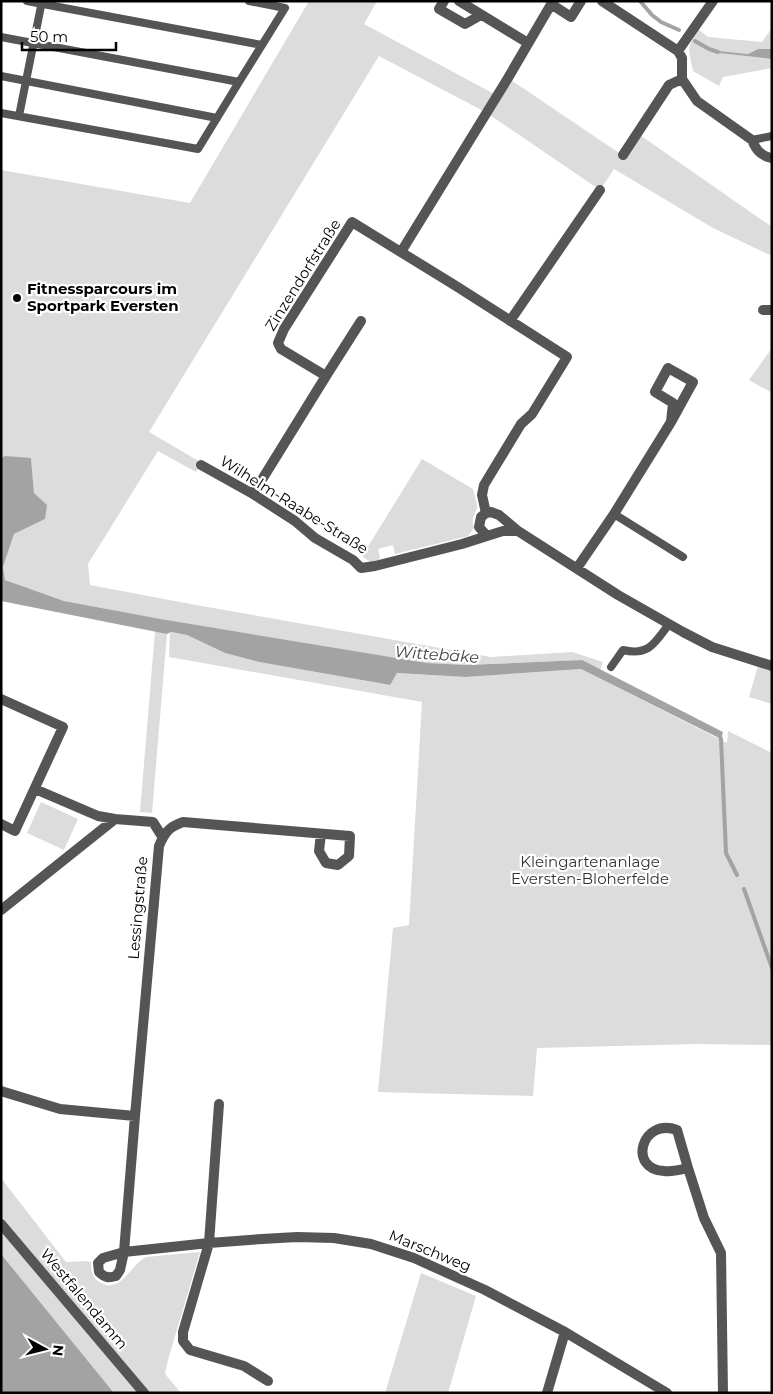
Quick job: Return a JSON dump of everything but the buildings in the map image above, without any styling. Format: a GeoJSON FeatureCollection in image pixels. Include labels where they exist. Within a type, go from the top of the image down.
{"type":"FeatureCollection","features":[{"type":"Feature","properties":{"kind":"street"},"geometry":{"type":"LineString","coordinates":[[444,1],[439,9],[465,24],[482,15]]}},
{"type":"Feature","properties":{"kind":"street"},"geometry":{"type":"LineString","coordinates":[[459,1],[528,43]]}},
{"type":"Feature","properties":{"kind":"street"},"geometry":{"type":"LineString","coordinates":[[486,512],[482,495],[484,485],[521,424],[532,414],[567,357],[401,252],[552,3],[571,17],[581,1]]}},
{"type":"Feature","properties":{"kind":"street"},"geometry":{"type":"LineString","coordinates":[[602,1],[678,51],[682,58],[682,79],[697,101],[752,140],[756,150],[771,157]]}},
{"type":"Feature","properties":{"kind":"street"},"geometry":{"type":"LineString","coordinates":[[678,51],[713,1]]}},
{"type":"Feature","properties":{"kind":"street"},"geometry":{"type":"LineString","coordinates":[[623,156],[669,85],[682,79]]}},
{"type":"Feature","properties":{"kind":"street"},"geometry":{"type":"LineString","coordinates":[[510,321],[600,190]]}},
{"type":"Feature","properties":{"kind":"street","name":"Zinzendorfstraße"},"geometry":{"type":"LineString","coordinates":[[326,376],[281,349],[278,343],[284,329],[352,222],[401,252]]}},
{"type":"Feature","properties":{"kind":"street"},"geometry":{"type":"LineString","coordinates":[[253,494],[361,321]]}},
{"type":"Feature","properties":{"kind":"street"},"geometry":{"type":"LineString","coordinates":[[577,568],[614,514],[671,422],[693,382],[668,368],[655,392],[673,402],[671,422]]}},
{"type":"Feature","properties":{"kind":"street","name":"Wilhelm-Raabe-Straße"},"geometry":{"type":"LineString","coordinates":[[201,465],[253,494],[295,521],[315,538],[353,560],[361,568],[462,544],[503,531],[518,531]]}},
{"type":"Feature","properties":{"kind":"street"},"geometry":{"type":"LineString","coordinates":[[487,536],[479,527],[481,517],[486,512],[491,512],[499,515],[518,531],[618,595],[669,624],[712,647],[772,666]]}},
{"type":"Feature","properties":{"kind":"street"},"geometry":{"type":"LineString","coordinates":[[1,698],[63,727],[15,831],[1,824]]}},
{"type":"Feature","properties":{"kind":"street"},"geometry":{"type":"LineString","coordinates":[[35,789],[98,816],[153,822],[162,838]]}},
{"type":"Feature","properties":{"kind":"street"},"geometry":{"type":"LineString","coordinates":[[1,910],[115,819]]}},
{"type":"Feature","properties":{"kind":"street","name":"Lessingstraße"},"geometry":{"type":"LineString","coordinates":[[124,1252],[134,1116],[159,846],[162,838],[172,826],[184,822],[321,834]]}},
{"type":"Feature","properties":{"kind":"street"},"geometry":{"type":"LineString","coordinates":[[1,1091],[60,1109],[134,1116]]}},
{"type":"Feature","properties":{"kind":"street"},"geometry":{"type":"LineString","coordinates":[[219,1104],[209,1243],[183,1332],[183,1341],[190,1350],[244,1366],[268,1382]]}},
{"type":"Feature","properties":{"kind":"street"},"geometry":{"type":"LineString","coordinates":[[688,1168],[664,1171],[652,1168],[645,1162],[642,1152],[646,1140],[652,1132],[672,1128],[677,1130],[704,1218],[721,1253],[723,1393]]}},
{"type":"Feature","properties":{"kind":"street","name":"Westfalendamm"},"geometry":{"type":"LineString","coordinates":[[1,1224],[144,1393]]}},
{"type":"Feature","properties":{"kind":"street","name":"Marschweg"},"geometry":{"type":"LineString","coordinates":[[124,1252],[209,1243],[297,1238],[334,1238],[371,1244],[414,1258],[472,1284],[566,1332],[667,1393]]}},
{"type":"Feature","properties":{"kind":"street"},"geometry":{"type":"LineString","coordinates":[[547,1393],[566,1332]]}},
{"type":"Feature","properties":{"kind":"lane"},"geometry":{"type":"LineString","coordinates":[[28,1],[262,44]]}},
{"type":"Feature","properties":{"kind":"lane"},"geometry":{"type":"LineString","coordinates":[[1,113],[198,149],[285,8],[249,1]]}},
{"type":"Feature","properties":{"kind":"lane"},"geometry":{"type":"LineString","coordinates":[[19,116],[41,2]]}},
{"type":"Feature","properties":{"kind":"lane"},"geometry":{"type":"LineString","coordinates":[[1,37],[239,82]]}},
{"type":"Feature","properties":{"kind":"lane"},"geometry":{"type":"LineString","coordinates":[[1,76],[217,118]]}},
{"type":"Feature","properties":{"kind":"lane"},"geometry":{"type":"LineString","coordinates":[[752,140],[772,136]]}},
{"type":"Feature","properties":{"kind":"lane"},"geometry":{"type":"LineString","coordinates":[[614,514],[683,557]]}},
{"type":"Feature","properties":{"kind":"lane"},"geometry":{"type":"LineString","coordinates":[[611,667],[623,650],[633,652],[649,648],[656,642],[669,624]]}},
{"type":"Feature","properties":{"kind":"green space"},"geometry":{"type":"Polygon","coordinates":[[[309,1],[377,1],[364,24],[496,95],[508,78],[622,155],[637,133],[772,227],[772,256],[713,228],[614,169],[600,190],[487,113],[379,56],[149,432],[202,463],[196,472],[158,451],[88,564],[90,585],[491,657],[572,652],[603,662],[600,670],[582,660],[467,665],[427,663],[64,601],[5,580],[3,567],[14,534],[45,519],[34,493],[31,459],[5,456],[1,458],[1,170],[190,203],[309,1]]]}},
{"type":"Feature","properties":{"kind":"green space"},"geometry":{"type":"Polygon","coordinates":[[[772,28],[772,48],[770,49],[758,49],[748,54],[719,51],[719,53],[772,59],[772,68],[723,77],[719,86],[693,71],[689,49],[699,30],[708,37],[762,42],[772,28]]]}},
{"type":"Feature","properties":{"kind":"green space"},"geometry":{"type":"Polygon","coordinates":[[[772,348],[772,393],[749,380],[772,348]]]}},
{"type":"Feature","properties":{"kind":"green space"},"geometry":{"type":"Polygon","coordinates":[[[422,459],[473,489],[477,507],[473,518],[474,528],[468,536],[395,554],[393,545],[378,549],[380,558],[372,563],[363,557],[362,552],[364,548],[367,548],[422,459]]]}},
{"type":"Feature","properties":{"kind":"green space"},"geometry":{"type":"Polygon","coordinates":[[[155,631],[167,634],[152,813],[140,812],[155,631]]]}},
{"type":"Feature","properties":{"kind":"green space","name":"Kleingartenanlage Eversten-Bloherfelde"},"geometry":{"type":"Polygon","coordinates":[[[170,632],[187,635],[225,653],[259,662],[389,685],[397,673],[465,677],[581,669],[727,743],[728,731],[772,753],[772,1045],[696,1044],[537,1048],[533,1096],[378,1092],[393,928],[409,925],[422,702],[169,657],[170,632]]]}},
{"type":"Feature","properties":{"kind":"green space"},"geometry":{"type":"Polygon","coordinates":[[[759,662],[772,666],[772,704],[749,697],[759,662]]]}},
{"type":"Feature","properties":{"kind":"green space"},"geometry":{"type":"Polygon","coordinates":[[[41,802],[78,819],[64,850],[27,833],[41,802]]]}},
{"type":"Feature","properties":{"kind":"green space"},"geometry":{"type":"Polygon","coordinates":[[[1,1178],[66,1262],[91,1262],[93,1274],[101,1283],[114,1285],[146,1257],[200,1252],[165,1374],[181,1393],[114,1393],[1,1254],[1,1178]]]}},
{"type":"Feature","properties":{"kind":"green space"},"geometry":{"type":"Polygon","coordinates":[[[421,1273],[476,1296],[448,1393],[385,1393],[421,1273]]]}},
{"type":"Feature","properties":{"kind":"shaded area"},"geometry":{"type":"Polygon","coordinates":[[[772,48],[772,59],[719,53],[719,51],[748,54],[758,49],[772,48]]]}},
{"type":"Feature","properties":{"kind":"shaded area","name":"Wittebäke"},"geometry":{"type":"Polygon","coordinates":[[[5,456],[31,458],[34,493],[47,505],[45,519],[14,534],[3,567],[5,580],[64,601],[427,663],[467,665],[582,660],[723,732],[721,739],[581,669],[465,677],[397,673],[390,685],[259,662],[225,653],[187,635],[171,632],[167,634],[1,601],[1,458],[5,456]]]}},
{"type":"Feature","properties":{"kind":"shaded area"},"geometry":{"type":"Polygon","coordinates":[[[1,1254],[114,1393],[1,1393],[1,1254]]]}},
{"type":"Feature","properties":{"kind":"waterway"},"geometry":{"type":"LineString","coordinates":[[640,1],[661,22],[679,30]]}},
{"type":"Feature","properties":{"kind":"waterway"},"geometry":{"type":"LineString","coordinates":[[695,41],[718,52]]}},
{"type":"Feature","properties":{"kind":"waterway","name":"Wittebäke"},"geometry":{"type":"LineString","coordinates":[[719,735],[721,739],[726,853],[737,875]]}},
{"type":"Feature","properties":{"kind":"waterway","name":"Wittebäke"},"geometry":{"type":"LineString","coordinates":[[744,889],[772,968]]}},
{"type":"Feature","properties":{"kind":"place","name":"Fitnessparcours im Sportpark Eversten"},"geometry":{"type":"Point","coordinates":[17,298]}}]}
